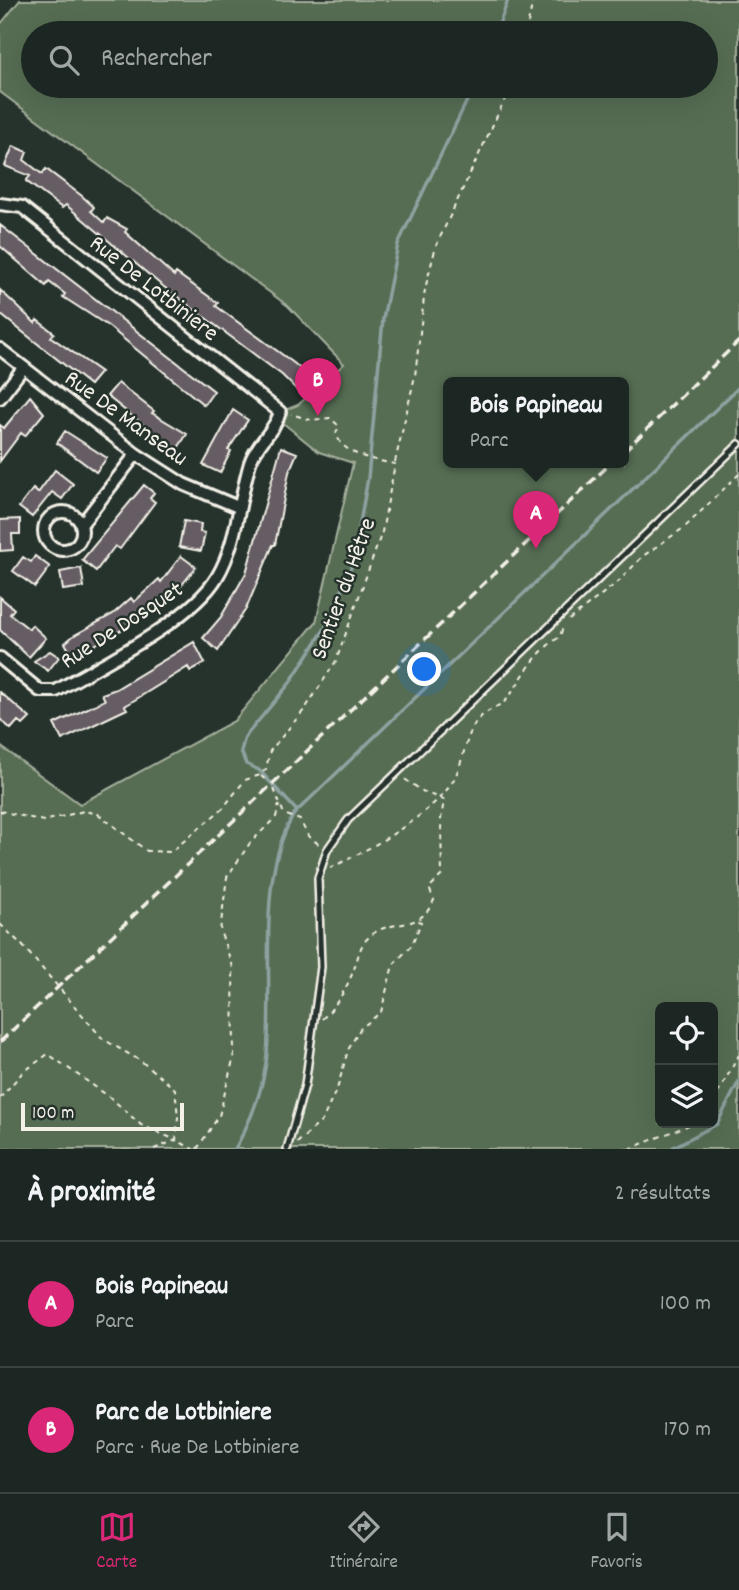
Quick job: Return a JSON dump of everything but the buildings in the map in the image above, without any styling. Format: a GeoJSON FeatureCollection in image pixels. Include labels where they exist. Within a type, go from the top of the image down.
{"type":"FeatureCollection","features":[{"type":"Feature","properties":{"kind":"street","name":"Rue De Lotbiniere"},"geometry":{"type":"LineString","coordinates":[[0,204],[22,207],[280,412]]}},
{"type":"Feature","properties":{"kind":"street","name":"Rue De Manseau"},"geometry":{"type":"LineString","coordinates":[[0,349],[136,454],[183,484],[238,507]]}},
{"type":"Feature","properties":{"kind":"street"},"geometry":{"type":"LineString","coordinates":[[0,398],[23,368]]}},
{"type":"Feature","properties":{"kind":"street","name":"Rue De Dosquet"},"geometry":{"type":"LineString","coordinates":[[0,658],[40,691],[56,691],[180,615],[207,591],[218,576],[227,555],[251,460],[280,412]]}},
{"type":"Feature","properties":{"kind":"street"},"geometry":{"type":"LineString","coordinates":[[81,525],[136,454]]}},
{"type":"Feature","properties":{"kind":"lane"},"geometry":{"type":"LineString","coordinates":[[287,1149],[305,1085],[321,967],[319,873],[327,850],[348,820],[739,444]]}},
{"type":"Feature","properties":{"kind":"path"},"geometry":{"type":"LineString","coordinates":[[529,21],[533,0]]}},
{"type":"Feature","properties":{"kind":"path","name":"Sentier du Hêtre"},"geometry":{"type":"LineString","coordinates":[[0,811],[44,821],[84,811],[97,814],[147,851],[171,852],[222,808],[245,780],[260,775],[266,769],[270,751],[304,709],[336,661],[382,532],[415,376],[425,289],[436,246],[505,98]]}},
{"type":"Feature","properties":{"kind":"path"},"geometry":{"type":"LineString","coordinates":[[280,412],[310,420],[330,418],[339,426],[338,439],[362,457],[395,464]]}},
{"type":"Feature","properties":{"kind":"path"},"geometry":{"type":"LineString","coordinates":[[319,873],[362,854],[438,797],[454,778],[474,724],[493,706],[509,698],[521,683],[531,661],[546,645],[560,637],[564,624],[619,581],[643,556],[685,527],[739,474]]}},
{"type":"Feature","properties":{"kind":"path"},"geometry":{"type":"LineString","coordinates":[[313,1021],[321,1021],[340,1001],[367,939],[381,929],[418,921],[428,912],[434,900],[429,888],[442,875],[444,800],[418,789],[397,773]]}},
{"type":"Feature","properties":{"kind":"path"},"geometry":{"type":"LineString","coordinates":[[260,775],[268,782]]}},
{"type":"Feature","properties":{"kind":"path"},"geometry":{"type":"LineString","coordinates":[[274,789],[284,814],[300,820],[308,836],[327,850]]}},
{"type":"Feature","properties":{"kind":"path"},"geometry":{"type":"LineString","coordinates":[[197,1149],[219,1116],[235,1046],[233,967],[220,931],[227,877],[250,843],[276,817],[279,805]]}},
{"type":"Feature","properties":{"kind":"path"},"geometry":{"type":"LineString","coordinates":[[289,1142],[298,1143],[322,1121],[338,1086],[348,1050],[360,1029],[380,1012],[393,965],[412,945],[421,922],[418,921]]}},
{"type":"Feature","properties":{"kind":"path"},"geometry":{"type":"LineString","coordinates":[[0,925],[22,945],[103,1038],[141,1061],[175,1089],[178,1117],[176,1140]]}},
{"type":"Feature","properties":{"kind":"path"},"geometry":{"type":"LineString","coordinates":[[0,1098],[22,1073],[48,1054],[111,1098],[141,1125],[192,1149]]}},
{"type":"Feature","properties":{"kind":"path"},"geometry":{"type":"LineString","coordinates":[[718,1093],[739,1055]]}},
{"type":"Feature","properties":{"kind":"path"},"geometry":{"type":"LineString","coordinates":[[629,1149],[682,1128]]}},
{"type":"Feature","properties":{"kind":"path"},"geometry":{"type":"LineString","coordinates":[[154,1149],[176,1140]]}},
{"type":"Feature","properties":{"kind":"green space"},"geometry":{"type":"Polygon","coordinates":[[[20,0],[739,0],[739,1149],[0,1149],[0,746],[80,804],[234,721],[316,622],[353,463],[319,452],[278,419],[280,412],[298,405],[344,364],[288,306],[0,92],[0,25],[20,0]]]}},
{"type":"Feature","properties":{"kind":"waterway"},"geometry":{"type":"LineString","coordinates":[[500,21],[508,0]]}},
{"type":"Feature","properties":{"kind":"waterway"},"geometry":{"type":"LineString","coordinates":[[297,811],[259,770],[246,764],[241,751],[245,737],[289,684],[331,619],[353,562],[368,478],[383,319],[398,244],[468,98]]}},
{"type":"Feature","properties":{"kind":"waterway"},"geometry":{"type":"LineString","coordinates":[[235,1149],[254,1108],[266,1063],[270,903],[281,841],[294,814],[739,387]]}},
{"type":"Feature","properties":{"kind":"waterway"},"geometry":{"type":"LineString","coordinates":[[670,1149],[717,1124],[739,1081]]}},
{"type":"Feature","properties":{"kind":"railway"},"geometry":{"type":"LineString","coordinates":[[629,446],[739,341]]}},
{"type":"Feature","properties":{"kind":"railway"},"geometry":{"type":"LineString","coordinates":[[0,1042],[606,468]]}},
{"type":"Feature","properties":{"kind":"place","name":"Parc de Lotbiniere"},"geometry":{"type":"Point","coordinates":[318,416]}},
{"type":"Feature","properties":{"kind":"place","name":"Bois Papineau"},"geometry":{"type":"Point","coordinates":[536,549]}}]}
